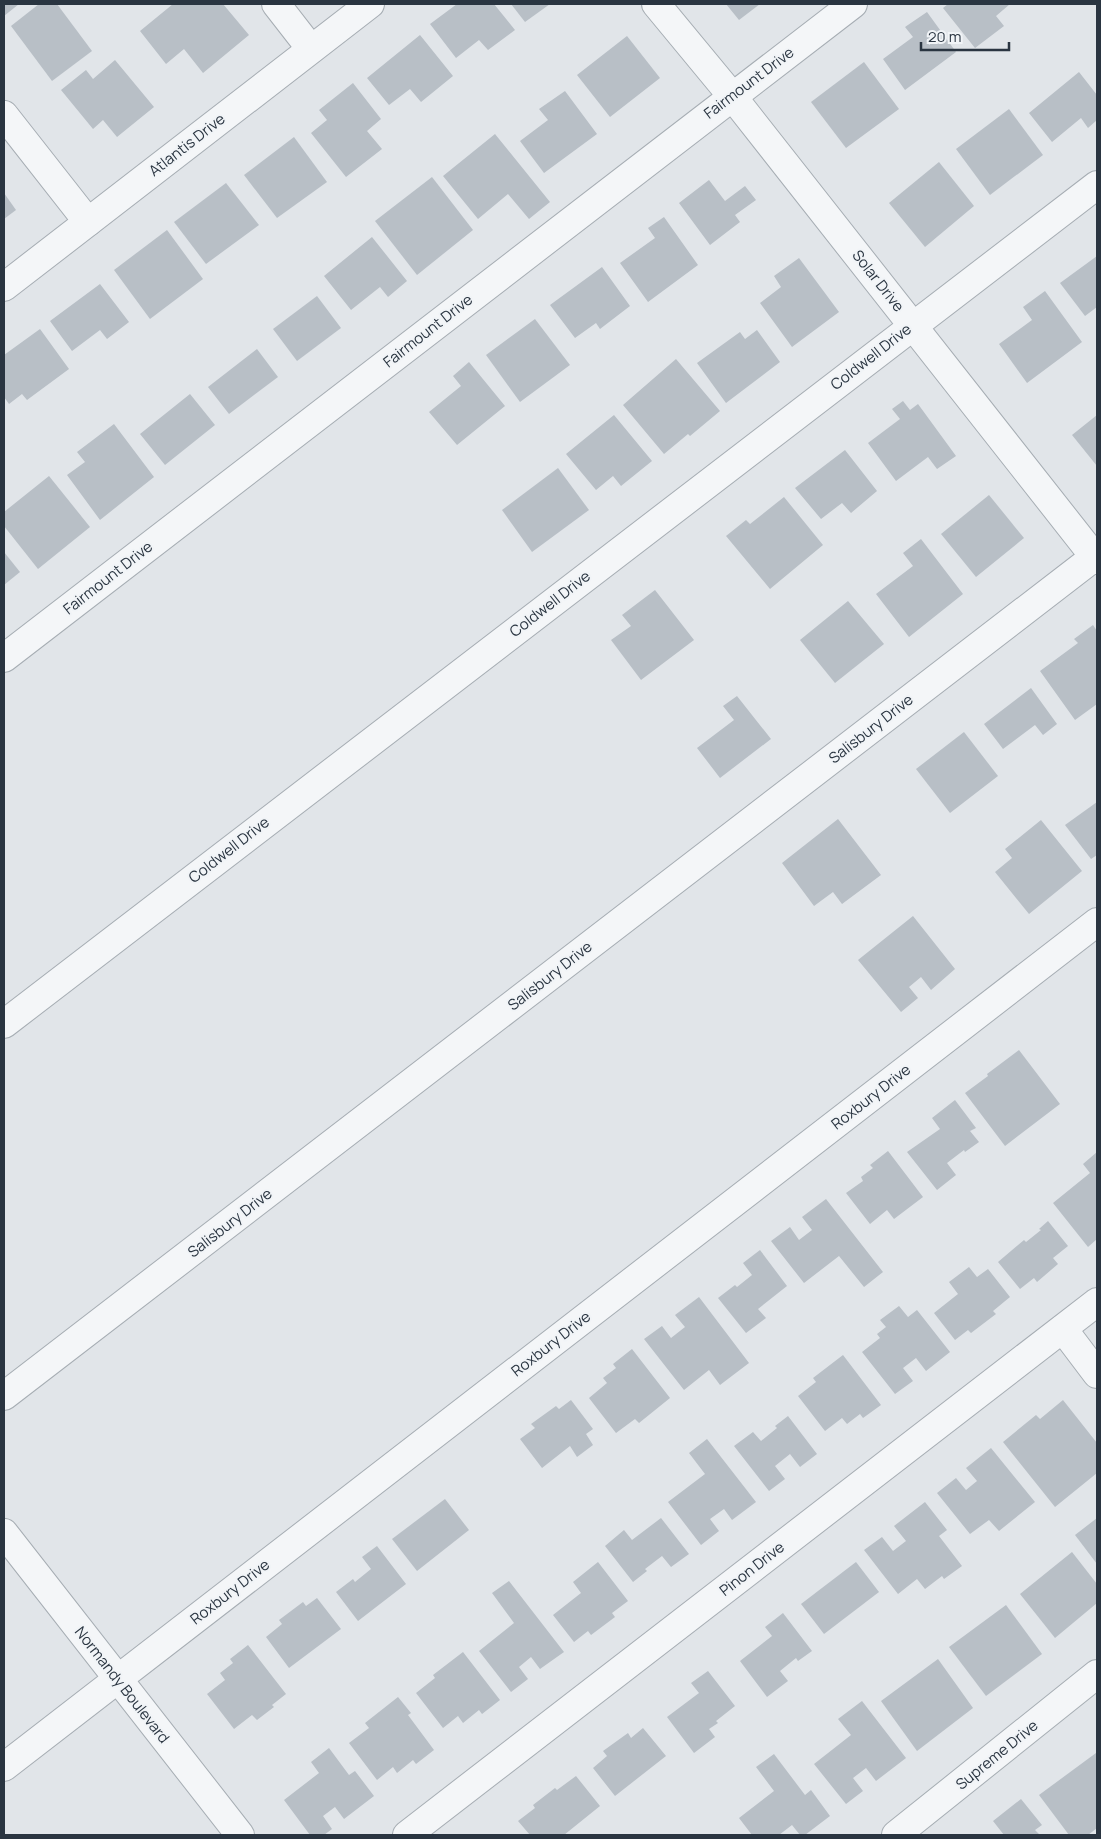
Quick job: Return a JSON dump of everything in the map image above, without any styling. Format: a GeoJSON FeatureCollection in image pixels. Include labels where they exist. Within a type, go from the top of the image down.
{"type":"FeatureCollection","features":[{"type":"Feature","properties":{"kind":"street"},"geometry":{"type":"LineString","coordinates":[[276,4],[311,50]]}},
{"type":"Feature","properties":{"kind":"street","name":"Atlantis Drive"},"geometry":{"type":"LineString","coordinates":[[4,287],[370,4]]}},
{"type":"Feature","properties":{"kind":"street","name":"Solar Drive"},"geometry":{"type":"LineString","coordinates":[[656,4],[732,96],[1096,557]]}},
{"type":"Feature","properties":{"kind":"street","name":"Fairmount Drive"},"geometry":{"type":"LineString","coordinates":[[4,658],[853,4]]}},
{"type":"Feature","properties":{"kind":"street"},"geometry":{"type":"LineString","coordinates":[[4,115],[88,222]]}},
{"type":"Feature","properties":{"kind":"street","name":"Coldwell Drive"},"geometry":{"type":"LineString","coordinates":[[4,1024],[1097,185]]}},
{"type":"Feature","properties":{"kind":"street","name":"Salisbury Drive"},"geometry":{"type":"LineString","coordinates":[[4,1396],[1096,557]]}},
{"type":"Feature","properties":{"kind":"street","name":"Roxbury Drive"},"geometry":{"type":"LineString","coordinates":[[4,1767],[1097,922]]}},
{"type":"Feature","properties":{"kind":"street","name":"Pinon Drive"},"geometry":{"type":"LineString","coordinates":[[407,1835],[1097,1302]]}},
{"type":"Feature","properties":{"kind":"street"},"geometry":{"type":"LineString","coordinates":[[1063,1329],[1097,1374]]}},
{"type":"Feature","properties":{"kind":"street","name":"Normandy Boulevard"},"geometry":{"type":"LineString","coordinates":[[4,1533],[240,1835]]}},
{"type":"Feature","properties":{"kind":"street","name":"Supreme Drive"},"geometry":{"type":"LineString","coordinates":[[896,1835],[1097,1674]]}},
{"type":"Feature","properties":{"kind":"building"},"geometry":{"type":"Polygon","coordinates":[[[4,4],[19,4],[4,16],[4,4]]]}},
{"type":"Feature","properties":{"kind":"building"},"geometry":{"type":"Polygon","coordinates":[[[39,4],[57,4],[92,51],[52,81],[11,26],[39,4]]]}},
{"type":"Feature","properties":{"kind":"building"},"geometry":{"type":"Polygon","coordinates":[[[173,4],[223,4],[249,35],[203,73],[184,49],[166,64],[140,31],[173,4]]]}},
{"type":"Feature","properties":{"kind":"building"},"geometry":{"type":"Polygon","coordinates":[[[457,4],[494,4],[515,30],[488,50],[479,40],[456,58],[430,24],[457,4]]]}},
{"type":"Feature","properties":{"kind":"building"},"geometry":{"type":"Polygon","coordinates":[[[511,4],[550,4],[525,22],[511,4]]]}},
{"type":"Feature","properties":{"kind":"building"},"geometry":{"type":"Polygon","coordinates":[[[726,4],[760,4],[739,20],[726,4]]]}},
{"type":"Feature","properties":{"kind":"building"},"geometry":{"type":"Polygon","coordinates":[[[948,4],[1010,4],[996,16],[1004,26],[975,48],[943,8],[948,4]]]}},
{"type":"Feature","properties":{"kind":"building"},"geometry":{"type":"Polygon","coordinates":[[[927,12],[956,52],[905,90],[883,59],[913,37],[905,27],[927,12]]]}},
{"type":"Feature","properties":{"kind":"building"},"geometry":{"type":"Polygon","coordinates":[[[420,35],[453,76],[421,102],[410,89],[389,105],[367,78],[420,35]]]}},
{"type":"Feature","properties":{"kind":"building"},"geometry":{"type":"Polygon","coordinates":[[[627,36],[660,78],[610,117],[577,75],[627,36]]]}},
{"type":"Feature","properties":{"kind":"building"},"geometry":{"type":"Polygon","coordinates":[[[115,60],[154,107],[117,137],[103,120],[93,129],[61,90],[86,70],[93,79],[115,60]]]}},
{"type":"Feature","properties":{"kind":"building"},"geometry":{"type":"Polygon","coordinates":[[[864,62],[899,109],[846,148],[811,102],[864,62]]]}},
{"type":"Feature","properties":{"kind":"building"},"geometry":{"type":"Polygon","coordinates":[[[1079,72],[1097,95],[1097,120],[1088,128],[1081,118],[1052,142],[1029,113],[1079,72]]]}},
{"type":"Feature","properties":{"kind":"building"},"geometry":{"type":"Polygon","coordinates":[[[353,83],[381,119],[367,131],[382,149],[346,177],[311,133],[327,120],[319,110],[353,83]]]}},
{"type":"Feature","properties":{"kind":"building"},"geometry":{"type":"Polygon","coordinates":[[[565,91],[597,134],[544,173],[520,141],[548,120],[539,109],[565,91]]]}},
{"type":"Feature","properties":{"kind":"building"},"geometry":{"type":"Polygon","coordinates":[[[1009,109],[1043,155],[990,195],[956,149],[1009,109]]]}},
{"type":"Feature","properties":{"kind":"building"},"geometry":{"type":"Polygon","coordinates":[[[495,134],[550,202],[529,219],[508,194],[478,219],[443,176],[495,134]]]}},
{"type":"Feature","properties":{"kind":"building"},"geometry":{"type":"Polygon","coordinates":[[[294,137],[327,182],[277,218],[244,175],[294,137]]]}},
{"type":"Feature","properties":{"kind":"building"},"geometry":{"type":"Polygon","coordinates":[[[939,162],[974,206],[925,247],[889,203],[939,162]]]}},
{"type":"Feature","properties":{"kind":"building"},"geometry":{"type":"Polygon","coordinates":[[[432,177],[473,230],[417,275],[375,221],[432,177]]]}},
{"type":"Feature","properties":{"kind":"building"},"geometry":{"type":"Polygon","coordinates":[[[709,180],[725,201],[745,186],[756,200],[735,215],[740,222],[710,245],[679,203],[709,180]]]}},
{"type":"Feature","properties":{"kind":"building"},"geometry":{"type":"Polygon","coordinates":[[[226,183],[259,225],[206,264],[174,222],[226,183]]]}},
{"type":"Feature","properties":{"kind":"building"},"geometry":{"type":"Polygon","coordinates":[[[4,193],[16,210],[4,219],[4,193]]]}},
{"type":"Feature","properties":{"kind":"building"},"geometry":{"type":"Polygon","coordinates":[[[664,217],[698,265],[648,302],[620,263],[655,238],[648,228],[664,217]]]}},
{"type":"Feature","properties":{"kind":"building"},"geometry":{"type":"Polygon","coordinates":[[[167,230],[203,279],[150,319],[114,270],[167,230]]]}},
{"type":"Feature","properties":{"kind":"building"},"geometry":{"type":"Polygon","coordinates":[[[372,237],[407,281],[388,297],[380,287],[351,310],[324,276],[372,237]]]}},
{"type":"Feature","properties":{"kind":"building"},"geometry":{"type":"Polygon","coordinates":[[[1097,256],[1097,307],[1085,316],[1060,283],[1097,256]]]}},
{"type":"Feature","properties":{"kind":"building"},"geometry":{"type":"Polygon","coordinates":[[[799,258],[839,312],[792,347],[760,303],[781,287],[774,276],[799,258]]]}},
{"type":"Feature","properties":{"kind":"building"},"geometry":{"type":"Polygon","coordinates":[[[602,267],[630,306],[600,329],[596,323],[575,338],[550,305],[602,267]]]}},
{"type":"Feature","properties":{"kind":"building"},"geometry":{"type":"Polygon","coordinates":[[[100,284],[129,322],[107,339],[100,330],[72,351],[50,321],[100,284]]]}},
{"type":"Feature","properties":{"kind":"building"},"geometry":{"type":"Polygon","coordinates":[[[1045,291],[1082,342],[1027,383],[999,344],[1032,320],[1023,307],[1045,291]]]}},
{"type":"Feature","properties":{"kind":"building"},"geometry":{"type":"Polygon","coordinates":[[[317,296],[341,328],[297,361],[273,329],[317,296]]]}},
{"type":"Feature","properties":{"kind":"building"},"geometry":{"type":"Polygon","coordinates":[[[535,319],[570,365],[520,402],[486,355],[535,319]]]}},
{"type":"Feature","properties":{"kind":"building"},"geometry":{"type":"Polygon","coordinates":[[[40,329],[69,369],[27,400],[22,394],[9,404],[4,397],[4,355],[40,329]]]}},
{"type":"Feature","properties":{"kind":"building"},"geometry":{"type":"Polygon","coordinates":[[[757,330],[780,362],[726,403],[697,363],[740,332],[745,339],[757,330]]]}},
{"type":"Feature","properties":{"kind":"building"},"geometry":{"type":"Polygon","coordinates":[[[257,349],[278,377],[229,414],[208,387],[257,349]]]}},
{"type":"Feature","properties":{"kind":"building"},"geometry":{"type":"Polygon","coordinates":[[[676,359],[720,411],[690,436],[688,434],[664,454],[623,405],[676,359]]]}},
{"type":"Feature","properties":{"kind":"building"},"geometry":{"type":"Polygon","coordinates":[[[469,362],[505,406],[457,445],[429,412],[461,386],[453,376],[469,362]]]}},
{"type":"Feature","properties":{"kind":"building"},"geometry":{"type":"Polygon","coordinates":[[[190,394],[215,425],[165,465],[140,434],[190,394]]]}},
{"type":"Feature","properties":{"kind":"building"},"geometry":{"type":"Polygon","coordinates":[[[903,401],[910,410],[918,404],[956,456],[937,469],[928,457],[896,481],[868,443],[900,419],[892,409],[903,401]]]}},
{"type":"Feature","properties":{"kind":"building"},"geometry":{"type":"Polygon","coordinates":[[[614,415],[652,461],[621,486],[613,476],[596,490],[566,454],[614,415]]]}},
{"type":"Feature","properties":{"kind":"building"},"geometry":{"type":"Polygon","coordinates":[[[1097,415],[1097,466],[1072,435],[1097,415]]]}},
{"type":"Feature","properties":{"kind":"building"},"geometry":{"type":"Polygon","coordinates":[[[114,424],[154,477],[100,520],[67,475],[85,462],[77,452],[114,424]]]}},
{"type":"Feature","properties":{"kind":"building"},"geometry":{"type":"Polygon","coordinates":[[[845,450],[877,491],[851,513],[842,503],[821,519],[795,488],[845,450]]]}},
{"type":"Feature","properties":{"kind":"building"},"geometry":{"type":"Polygon","coordinates":[[[558,468],[589,510],[532,552],[502,510],[558,468]]]}},
{"type":"Feature","properties":{"kind":"building"},"geometry":{"type":"Polygon","coordinates":[[[49,476],[90,527],[38,569],[4,526],[4,512],[49,476]]]}},
{"type":"Feature","properties":{"kind":"building"},"geometry":{"type":"Polygon","coordinates":[[[989,495],[1024,538],[976,577],[941,534],[989,495]]]}},
{"type":"Feature","properties":{"kind":"building"},"geometry":{"type":"Polygon","coordinates":[[[784,497],[823,545],[770,589],[726,536],[746,520],[750,524],[784,497]]]}},
{"type":"Feature","properties":{"kind":"building"},"geometry":{"type":"Polygon","coordinates":[[[921,539],[963,594],[909,637],[876,594],[913,566],[903,553],[921,539]]]}},
{"type":"Feature","properties":{"kind":"building"},"geometry":{"type":"Polygon","coordinates":[[[4,552],[20,572],[4,585],[4,552]]]}},
{"type":"Feature","properties":{"kind":"building"},"geometry":{"type":"Polygon","coordinates":[[[655,590],[694,640],[641,680],[611,640],[631,626],[622,615],[655,590]]]}},
{"type":"Feature","properties":{"kind":"building"},"geometry":{"type":"Polygon","coordinates":[[[848,601],[884,644],[835,683],[800,640],[848,601]]]}},
{"type":"Feature","properties":{"kind":"building"},"geometry":{"type":"Polygon","coordinates":[[[1093,625],[1097,631],[1097,704],[1075,720],[1040,671],[1078,643],[1074,639],[1093,625]]]}},
{"type":"Feature","properties":{"kind":"building"},"geometry":{"type":"Polygon","coordinates":[[[1031,688],[1057,724],[1043,735],[1035,725],[1003,749],[984,724],[1031,688]]]}},
{"type":"Feature","properties":{"kind":"building"},"geometry":{"type":"Polygon","coordinates":[[[737,696],[771,739],[720,778],[697,748],[734,720],[723,706],[737,696]]]}},
{"type":"Feature","properties":{"kind":"building"},"geometry":{"type":"Polygon","coordinates":[[[964,732],[998,776],[950,813],[916,769],[964,732]]]}},
{"type":"Feature","properties":{"kind":"building"},"geometry":{"type":"Polygon","coordinates":[[[1097,802],[1097,855],[1091,859],[1065,825],[1097,802]]]}},
{"type":"Feature","properties":{"kind":"building"},"geometry":{"type":"Polygon","coordinates":[[[838,819],[881,875],[842,904],[833,892],[814,906],[782,863],[838,819]]]}},
{"type":"Feature","properties":{"kind":"building"},"geometry":{"type":"Polygon","coordinates":[[[1041,820],[1082,871],[1029,914],[995,872],[1012,858],[1005,849],[1041,820]]]}},
{"type":"Feature","properties":{"kind":"building"},"geometry":{"type":"Polygon","coordinates":[[[913,916],[955,969],[931,990],[921,977],[909,987],[918,998],[901,1012],[858,960],[913,916]]]}},
{"type":"Feature","properties":{"kind":"building"},"geometry":{"type":"Polygon","coordinates":[[[1019,1050],[1060,1104],[1005,1146],[965,1093],[1019,1050]]]}},
{"type":"Feature","properties":{"kind":"building"},"geometry":{"type":"Polygon","coordinates":[[[955,1100],[976,1128],[970,1131],[979,1142],[965,1152],[964,1150],[947,1163],[956,1175],[937,1190],[907,1152],[940,1129],[932,1118],[955,1100]]]}},
{"type":"Feature","properties":{"kind":"building"},"geometry":{"type":"Polygon","coordinates":[[[888,1151],[923,1197],[894,1219],[887,1210],[870,1224],[846,1193],[863,1181],[861,1177],[873,1168],[870,1165],[888,1151]]]}},
{"type":"Feature","properties":{"kind":"building"},"geometry":{"type":"Polygon","coordinates":[[[1097,1152],[1097,1239],[1088,1247],[1053,1203],[1090,1173],[1083,1164],[1097,1152]]]}},
{"type":"Feature","properties":{"kind":"building"},"geometry":{"type":"Polygon","coordinates":[[[826,1199],[883,1272],[864,1287],[839,1256],[804,1283],[771,1241],[790,1227],[799,1240],[812,1230],[802,1217],[826,1199]]]}},
{"type":"Feature","properties":{"kind":"building"},"geometry":{"type":"Polygon","coordinates":[[[1048,1221],[1068,1246],[1053,1258],[1058,1264],[1037,1282],[1034,1278],[1020,1289],[998,1262],[1024,1240],[1026,1242],[1041,1230],[1039,1229],[1048,1221]]]}},
{"type":"Feature","properties":{"kind":"building"},"geometry":{"type":"Polygon","coordinates":[[[760,1250],[787,1286],[758,1309],[766,1318],[746,1333],[718,1298],[735,1285],[737,1287],[752,1275],[743,1263],[760,1250]]]}},
{"type":"Feature","properties":{"kind":"building"},"geometry":{"type":"Polygon","coordinates":[[[969,1267],[977,1277],[988,1269],[1010,1297],[993,1311],[996,1314],[971,1333],[968,1330],[955,1340],[934,1313],[958,1294],[949,1282],[969,1267]]]}},
{"type":"Feature","properties":{"kind":"building"},"geometry":{"type":"Polygon","coordinates":[[[699,1297],[749,1363],[720,1385],[709,1370],[684,1390],[644,1339],[662,1326],[671,1338],[685,1327],[675,1315],[699,1297]]]}},
{"type":"Feature","properties":{"kind":"building"},"geometry":{"type":"Polygon","coordinates":[[[899,1306],[908,1317],[917,1310],[950,1352],[926,1371],[916,1358],[903,1368],[913,1381],[895,1394],[862,1352],[880,1338],[877,1334],[886,1327],[880,1320],[899,1306]]]}},
{"type":"Feature","properties":{"kind":"building"},"geometry":{"type":"Polygon","coordinates":[[[632,1349],[670,1398],[639,1423],[635,1419],[616,1433],[589,1398],[607,1383],[603,1378],[616,1368],[613,1364],[632,1349]]]}},
{"type":"Feature","properties":{"kind":"building"},"geometry":{"type":"Polygon","coordinates":[[[843,1355],[881,1405],[863,1418],[860,1414],[847,1424],[842,1418],[825,1431],[798,1396],[816,1382],[813,1378],[843,1355]]]}},
{"type":"Feature","properties":{"kind":"building"},"geometry":{"type":"Polygon","coordinates":[[[571,1400],[593,1429],[586,1434],[593,1445],[577,1457],[570,1446],[542,1468],[520,1439],[535,1428],[531,1424],[556,1406],[559,1409],[571,1400]]]}},
{"type":"Feature","properties":{"kind":"building"},"geometry":{"type":"Polygon","coordinates":[[[1063,1400],[1097,1443],[1097,1473],[1055,1507],[1003,1442],[1036,1415],[1040,1419],[1063,1400]]]}},
{"type":"Feature","properties":{"kind":"building"},"geometry":{"type":"Polygon","coordinates":[[[788,1416],[817,1454],[800,1467],[790,1454],[775,1466],[785,1479],[769,1491],[734,1446],[753,1432],[761,1441],[788,1416]]]}},
{"type":"Feature","properties":{"kind":"building"},"geometry":{"type":"Polygon","coordinates":[[[707,1439],[756,1502],[732,1520],[724,1509],[710,1519],[719,1531],[701,1545],[668,1502],[705,1474],[689,1453],[707,1439]]]}},
{"type":"Feature","properties":{"kind":"building"},"geometry":{"type":"Polygon","coordinates":[[[991,1448],[1035,1502],[999,1531],[989,1520],[970,1534],[937,1493],[956,1478],[966,1490],[977,1481],[966,1468],[991,1448]]]}},
{"type":"Feature","properties":{"kind":"building"},"geometry":{"type":"Polygon","coordinates":[[[445,1499],[469,1530],[417,1571],[392,1539],[445,1499]]]}},
{"type":"Feature","properties":{"kind":"building"},"geometry":{"type":"Polygon","coordinates":[[[925,1502],[947,1530],[939,1536],[962,1566],[944,1579],[942,1576],[925,1589],[917,1579],[898,1594],[864,1550],[882,1537],[893,1551],[906,1541],[894,1526],[925,1502]]]}},
{"type":"Feature","properties":{"kind":"building"},"geometry":{"type":"Polygon","coordinates":[[[661,1518],[689,1554],[671,1567],[662,1556],[645,1569],[647,1571],[633,1582],[605,1546],[624,1530],[632,1540],[661,1518]]]}},
{"type":"Feature","properties":{"kind":"building"},"geometry":{"type":"Polygon","coordinates":[[[1097,1518],[1097,1564],[1075,1535],[1097,1518]]]}},
{"type":"Feature","properties":{"kind":"building"},"geometry":{"type":"Polygon","coordinates":[[[377,1546],[406,1584],[358,1621],[336,1592],[353,1579],[355,1582],[371,1569],[362,1557],[377,1546]]]}},
{"type":"Feature","properties":{"kind":"building"},"geometry":{"type":"Polygon","coordinates":[[[1072,1552],[1097,1584],[1097,1603],[1055,1638],[1020,1594],[1072,1552]]]}},
{"type":"Feature","properties":{"kind":"building"},"geometry":{"type":"Polygon","coordinates":[[[598,1562],[628,1601],[612,1613],[615,1617],[591,1635],[588,1631],[574,1642],[553,1615],[581,1593],[573,1582],[598,1562]]]}},
{"type":"Feature","properties":{"kind":"building"},"geometry":{"type":"Polygon","coordinates":[[[856,1562],[879,1592],[824,1634],[801,1604],[856,1562]]]}},
{"type":"Feature","properties":{"kind":"building"},"geometry":{"type":"Polygon","coordinates":[[[509,1581],[564,1652],[540,1669],[531,1657],[519,1667],[528,1679],[511,1692],[479,1651],[514,1623],[492,1593],[509,1581]]]}},
{"type":"Feature","properties":{"kind":"building"},"geometry":{"type":"Polygon","coordinates":[[[317,1598],[341,1629],[289,1668],[266,1637],[282,1624],[279,1620],[303,1602],[306,1606],[317,1598]]]}},
{"type":"Feature","properties":{"kind":"building"},"geometry":{"type":"Polygon","coordinates":[[[1006,1605],[1042,1654],[986,1696],[949,1647],[1006,1605]]]}},
{"type":"Feature","properties":{"kind":"building"},"geometry":{"type":"Polygon","coordinates":[[[783,1613],[812,1651],[798,1661],[796,1658],[780,1671],[788,1681],[767,1697],[740,1661],[772,1636],[765,1627],[783,1613]]]}},
{"type":"Feature","properties":{"kind":"building"},"geometry":{"type":"Polygon","coordinates":[[[248,1645],[286,1694],[272,1705],[274,1707],[257,1720],[252,1715],[234,1729],[207,1694],[225,1680],[220,1673],[233,1663],[230,1659],[248,1645]]]}},
{"type":"Feature","properties":{"kind":"building"},"geometry":{"type":"Polygon","coordinates":[[[463,1652],[500,1700],[482,1714],[479,1710],[463,1723],[458,1716],[443,1728],[416,1693],[435,1678],[433,1675],[463,1652]]]}},
{"type":"Feature","properties":{"kind":"building"},"geometry":{"type":"Polygon","coordinates":[[[938,1659],[973,1708],[917,1751],[881,1701],[938,1659]]]}},
{"type":"Feature","properties":{"kind":"building"},"geometry":{"type":"Polygon","coordinates":[[[708,1671],[735,1706],[709,1729],[715,1737],[694,1753],[667,1717],[699,1693],[691,1683],[708,1671]]]}},
{"type":"Feature","properties":{"kind":"building"},"geometry":{"type":"Polygon","coordinates":[[[398,1697],[411,1713],[408,1715],[434,1750],[416,1764],[413,1760],[397,1773],[393,1767],[377,1780],[349,1743],[369,1728],[365,1723],[398,1697]]]}},
{"type":"Feature","properties":{"kind":"building"},"geometry":{"type":"Polygon","coordinates":[[[862,1701],[906,1758],[876,1781],[866,1768],[853,1778],[863,1791],[846,1804],[814,1764],[851,1735],[838,1719],[862,1701]]]}},
{"type":"Feature","properties":{"kind":"building"},"geometry":{"type":"Polygon","coordinates":[[[643,1728],[666,1756],[615,1796],[593,1768],[607,1756],[603,1751],[628,1733],[631,1738],[643,1728]]]}},
{"type":"Feature","properties":{"kind":"building"},"geometry":{"type":"Polygon","coordinates":[[[329,1748],[349,1775],[355,1771],[374,1796],[344,1819],[335,1807],[323,1816],[332,1829],[324,1835],[310,1835],[284,1800],[319,1773],[311,1762],[329,1748]]]}},
{"type":"Feature","properties":{"kind":"building"},"geometry":{"type":"Polygon","coordinates":[[[1096,1753],[1097,1828],[1088,1835],[1069,1835],[1039,1795],[1096,1753]]]}},
{"type":"Feature","properties":{"kind":"building"},"geometry":{"type":"Polygon","coordinates":[[[774,1754],[805,1795],[811,1790],[830,1816],[805,1835],[800,1835],[792,1825],[779,1835],[752,1835],[739,1818],[774,1791],[756,1767],[774,1754]]]}},
{"type":"Feature","properties":{"kind":"building"},"geometry":{"type":"Polygon","coordinates":[[[576,1776],[600,1806],[564,1835],[530,1835],[518,1821],[535,1808],[533,1805],[555,1788],[557,1790],[576,1776]]]}},
{"type":"Feature","properties":{"kind":"building"},"geometry":{"type":"Polygon","coordinates":[[[1021,1799],[1042,1825],[1035,1830],[1040,1835],[1004,1835],[993,1821],[1021,1799]]]}}]}
